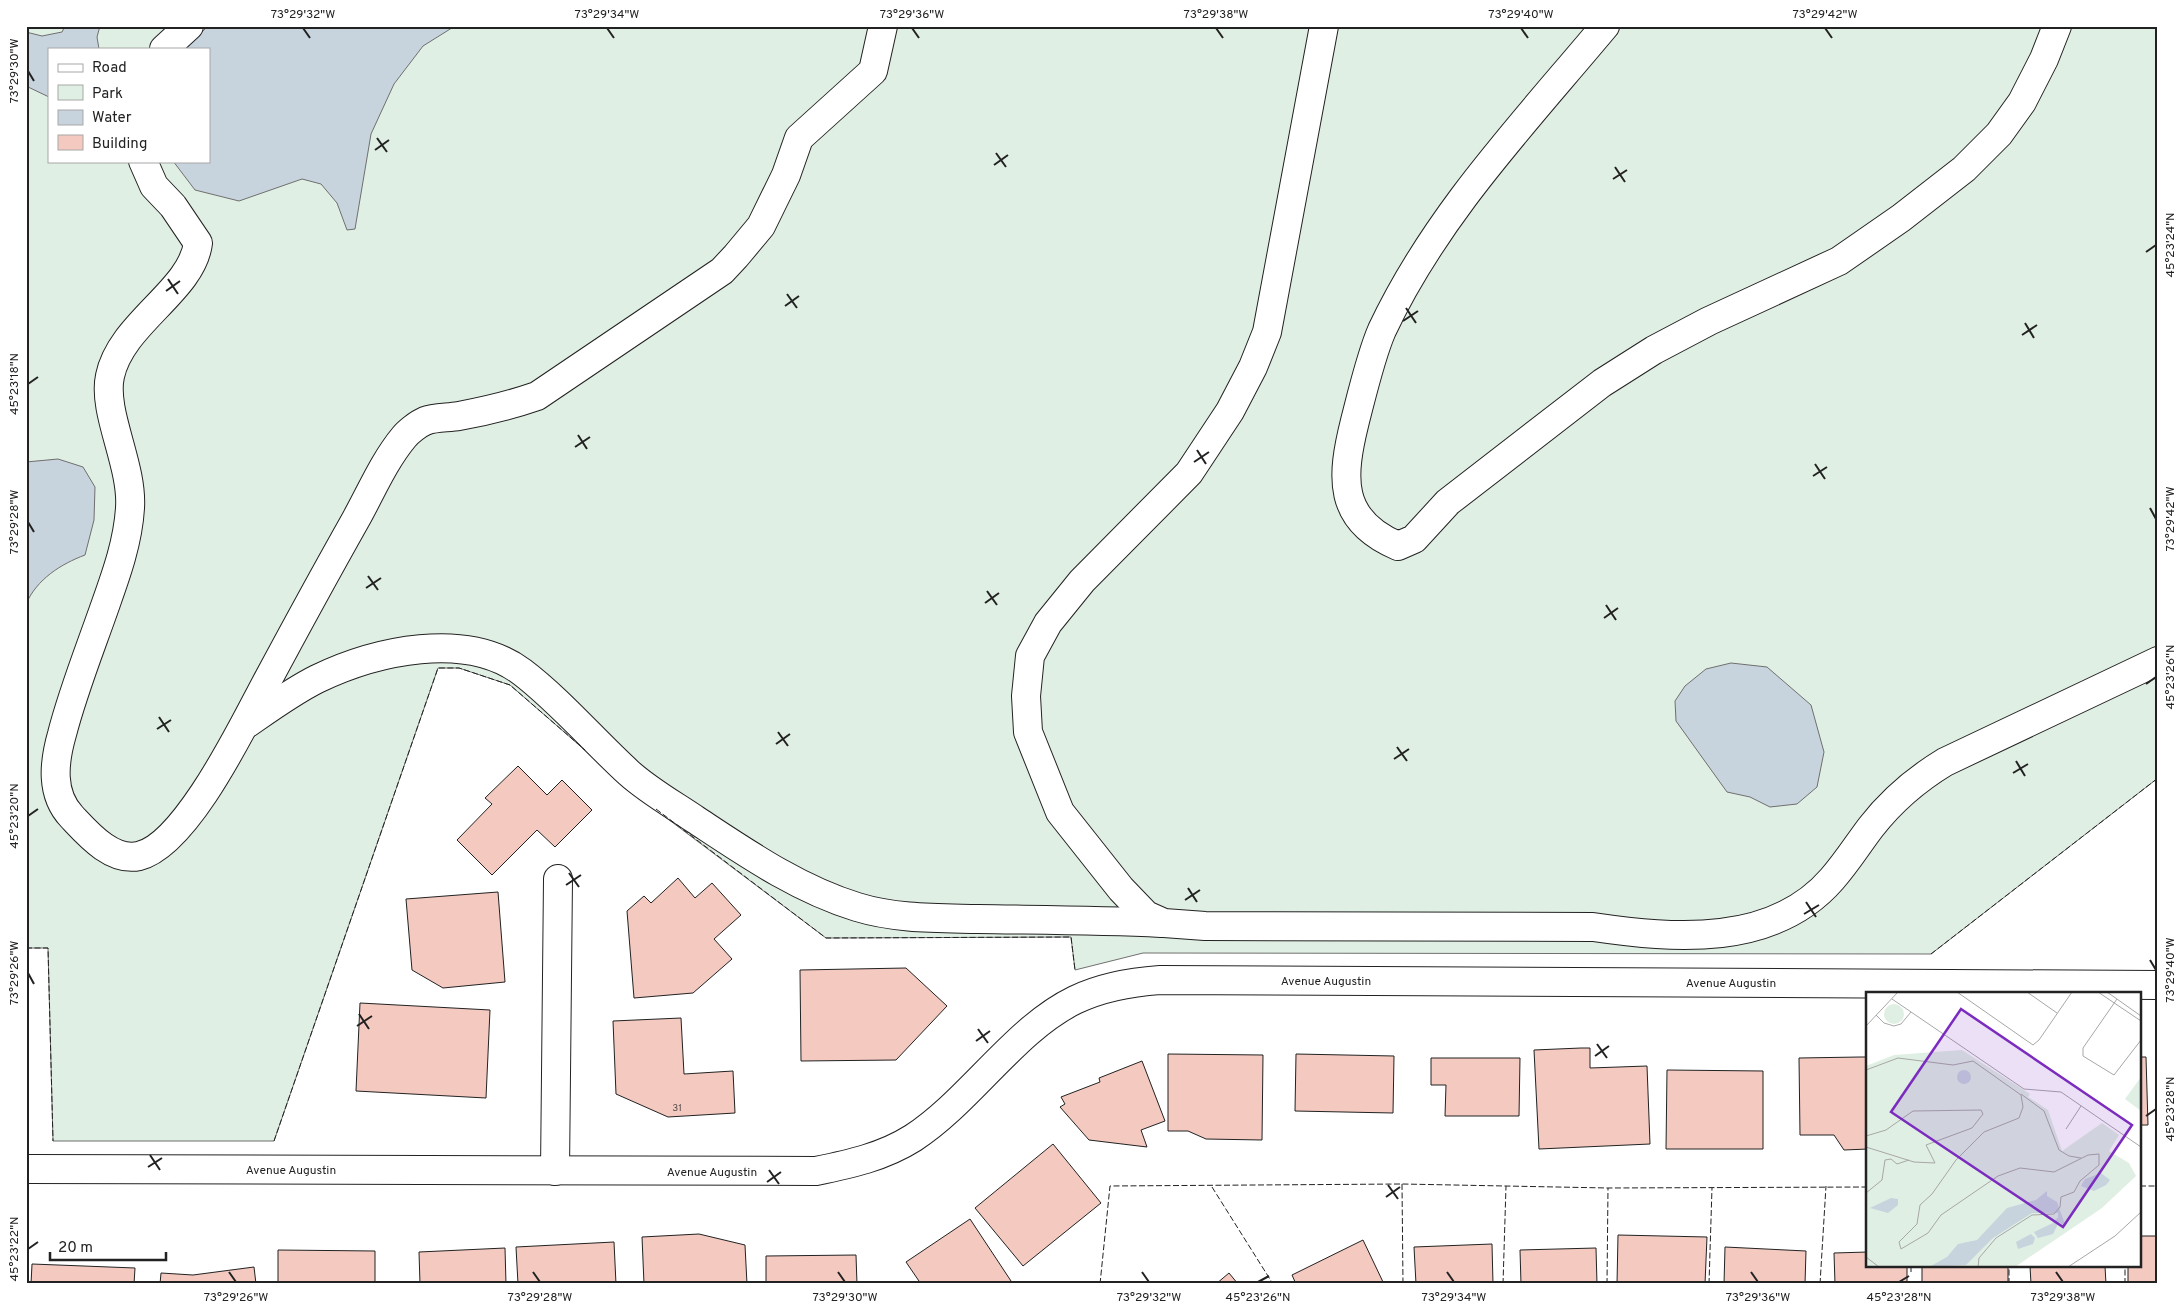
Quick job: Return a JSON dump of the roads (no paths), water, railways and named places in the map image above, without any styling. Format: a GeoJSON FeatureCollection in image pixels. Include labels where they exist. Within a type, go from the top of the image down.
{"type":"FeatureCollection","features":[{"type":"Feature","properties":{"kind":"street"},"geometry":{"type":"LineString","coordinates":[[165,48],[189,26]]}},
{"type":"Feature","properties":{"kind":"street"},"geometry":{"type":"LineString","coordinates":[[143,162],[154,186],[173,206],[198,243],[196,257],[187,271],[134,331],[116,359],[110,378],[110,400],[129,477],[130,508],[120,562],[69,707],[55,757],[56,784],[65,810],[95,841],[116,854],[138,856],[157,846],[184,820],[211,784],[327,569],[385,466],[406,435],[425,421],[507,407],[537,396],[722,271],[761,226],[786,175],[799,138],[873,71],[883,26]]}},
{"type":"Feature","properties":{"kind":"street"},"geometry":{"type":"LineString","coordinates":[[1164,923],[1146,915],[1121,890],[1076,834],[1057,806],[1028,732],[1026,696],[1030,656],[1048,623],[1082,581],[1188,473],[1230,411],[1254,367],[1267,332],[1324,26]]}},
{"type":"Feature","properties":{"kind":"street"},"geometry":{"type":"LineString","coordinates":[[1605,26],[1506,141],[1451,214],[1413,272],[1382,332],[1348,452],[1346,490],[1353,512],[1366,528],[1380,539],[1398,546],[1414,539],[1448,502],[1602,383],[1654,350],[1709,321],[1839,261],[1901,218],[1964,169],[1999,134],[2022,102],[2044,59],[2057,26]]}},
{"type":"Feature","properties":{"kind":"street"},"geometry":{"type":"LineString","coordinates":[[243,726],[284,698],[320,678],[372,659],[422,648],[457,649],[493,656],[521,671],[631,776],[763,864],[824,894],[857,907],[905,918],[1164,923],[1214,926],[1594,927],[1628,932],[1681,934],[1741,931],[1765,925],[1813,898],[1832,879],[1872,826],[1901,793],[1923,776],[1945,762],[2158,661]]}},
{"type":"Feature","properties":{"kind":"street"},"geometry":{"type":"LineString","coordinates":[[555,1171],[558,879]]}},
{"type":"Feature","properties":{"kind":"street","name":"Avenue Augustin"},"geometry":{"type":"LineString","coordinates":[[26,1169],[816,1171],[864,1161],[912,1139],[957,1103],[1011,1049],[1054,1013],[1074,1000],[1130,982],[1170,980],[2158,985]]}},
{"type":"Feature","properties":{"kind":"water"},"geometry":{"type":"Polygon","coordinates":[[[65,26],[100,26],[97,37],[99,48],[48,48],[48,97],[26,86],[26,32],[42,36],[62,32],[65,26]]]}},
{"type":"Feature","properties":{"kind":"water"},"geometry":{"type":"Polygon","coordinates":[[[208,26],[455,26],[423,46],[394,84],[371,134],[355,229],[347,230],[337,203],[321,184],[302,179],[239,201],[195,190],[174,162],[210,162],[210,48],[186,48],[208,26]]]}},
{"type":"Feature","properties":{"kind":"water"},"geometry":{"type":"Polygon","coordinates":[[[58,459],[83,467],[95,487],[94,520],[85,555],[67,563],[43,580],[36,587],[26,604],[26,462],[58,459]]]}},
{"type":"Feature","properties":{"kind":"water"},"geometry":{"type":"Polygon","coordinates":[[[1731,663],[1767,667],[1811,705],[1824,752],[1817,787],[1797,804],[1770,807],[1750,797],[1727,792],[1676,721],[1675,701],[1685,686],[1706,669],[1731,663]]]}}]}
